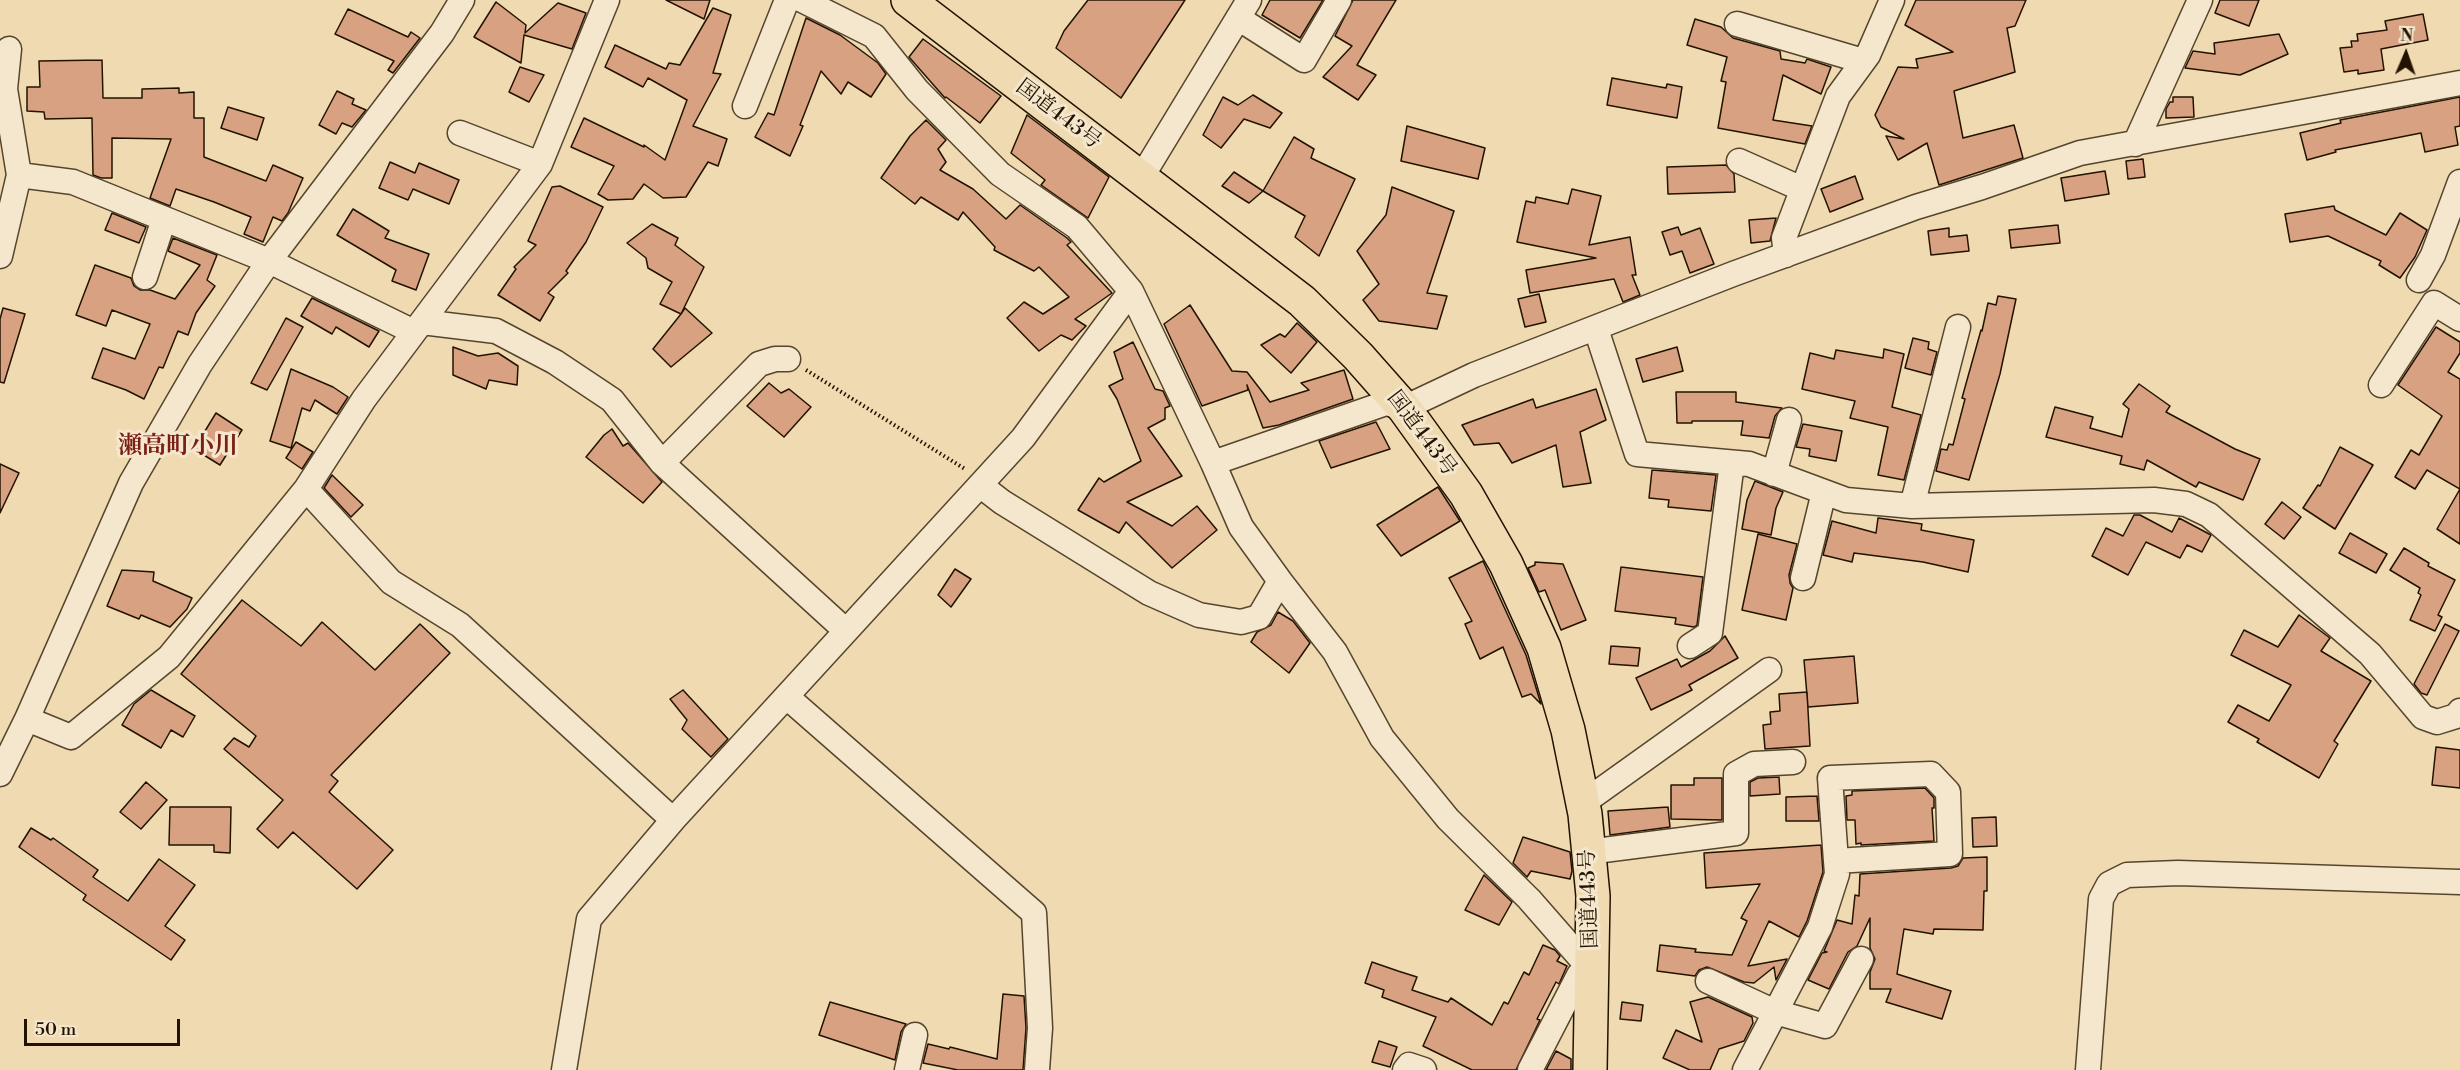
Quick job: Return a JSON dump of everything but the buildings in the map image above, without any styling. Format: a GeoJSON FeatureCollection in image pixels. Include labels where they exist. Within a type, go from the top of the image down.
{"type":"FeatureCollection","features":[{"type":"Feature","properties":{"kind":"highway","name":"国道443号"},"geometry":{"type":"LineString","coordinates":[[908,0],[1302,301],[1358,356],[1404,408],[1466,494],[1511,575],[1544,648],[1568,730],[1583,803],[1593,896],[1590,1070]]}},
{"type":"Feature","properties":{"kind":"street"},"geometry":{"type":"LineString","coordinates":[[0,774],[27,719],[131,483],[200,364],[269,261],[442,33],[462,0]]}},
{"type":"Feature","properties":{"kind":"street"},"geometry":{"type":"LineString","coordinates":[[27,719],[71,737],[169,657],[306,489],[364,399],[540,164],[607,0]]}},
{"type":"Feature","properties":{"kind":"street"},"geometry":{"type":"LineString","coordinates":[[745,106],[787,0]]}},
{"type":"Feature","properties":{"kind":"street"},"geometry":{"type":"LineString","coordinates":[[802,0],[874,36],[917,90],[976,151],[1000,174],[1077,227],[1131,291],[1241,527],[1335,652],[1382,738],[1448,819],[1528,899],[1592,971],[1579,975],[1530,1070]]}},
{"type":"Feature","properties":{"kind":"street"},"geometry":{"type":"LineString","coordinates":[[1141,178],[1244,9],[1304,60],[1339,0]]}},
{"type":"Feature","properties":{"kind":"street"},"geometry":{"type":"LineString","coordinates":[[1786,255],[1784,238],[1838,96],[1863,61],[1892,0]]}},
{"type":"Feature","properties":{"kind":"street"},"geometry":{"type":"LineString","coordinates":[[2135,144],[2200,0]]}},
{"type":"Feature","properties":{"kind":"street"},"geometry":{"type":"LineString","coordinates":[[1737,24],[1863,61]]}},
{"type":"Feature","properties":{"kind":"street"},"geometry":{"type":"LineString","coordinates":[[0,256],[19,175],[5,89],[9,50]]}},
{"type":"Feature","properties":{"kind":"street"},"geometry":{"type":"LineString","coordinates":[[1213,463],[1386,403],[1404,408],[1474,375],[1786,255],[1916,207],[2080,153],[2460,83]]}},
{"type":"Feature","properties":{"kind":"street"},"geometry":{"type":"LineString","coordinates":[[460,133],[540,164]]}},
{"type":"Feature","properties":{"kind":"street"},"geometry":{"type":"LineString","coordinates":[[1739,161],[1802,189]]}},
{"type":"Feature","properties":{"kind":"street"},"geometry":{"type":"LineString","coordinates":[[19,175],[73,182],[269,261],[418,327],[496,332],[555,362],[612,400],[662,463],[845,630]]}},
{"type":"Feature","properties":{"kind":"street"},"geometry":{"type":"LineString","coordinates":[[2419,280],[2433,255],[2460,182]]}},
{"type":"Feature","properties":{"kind":"street"},"geometry":{"type":"LineString","coordinates":[[145,277],[164,219]]}},
{"type":"Feature","properties":{"kind":"street"},"geometry":{"type":"LineString","coordinates":[[564,1070],[589,919],[673,820],[1023,438],[1131,291]]}},
{"type":"Feature","properties":{"kind":"street"},"geometry":{"type":"LineString","coordinates":[[2381,385],[2434,303],[2460,320]]}},
{"type":"Feature","properties":{"kind":"street"},"geometry":{"type":"LineString","coordinates":[[1912,506],[1958,327]]}},
{"type":"Feature","properties":{"kind":"street"},"geometry":{"type":"LineString","coordinates":[[1596,329],[1637,454],[1749,465],[1846,500],[1912,506],[2154,500],[2186,504],[2209,515],[2370,654],[2423,717],[2438,722],[2456,721]]}},
{"type":"Feature","properties":{"kind":"street"},"geometry":{"type":"LineString","coordinates":[[662,463],[759,364],[775,359],[788,359]]}},
{"type":"Feature","properties":{"kind":"street"},"geometry":{"type":"LineString","coordinates":[[1774,474],[1789,420]]}},
{"type":"Feature","properties":{"kind":"street"},"geometry":{"type":"LineString","coordinates":[[1690,646],[1710,633],[1732,463]]}},
{"type":"Feature","properties":{"kind":"street"},"geometry":{"type":"LineString","coordinates":[[980,484],[1002,502],[1149,593],[1199,615],[1241,622],[1259,617],[1280,581]]}},
{"type":"Feature","properties":{"kind":"street"},"geometry":{"type":"LineString","coordinates":[[306,489],[391,582],[460,625],[673,820]]}},
{"type":"Feature","properties":{"kind":"street"},"geometry":{"type":"LineString","coordinates":[[1803,578],[1824,492]]}},
{"type":"Feature","properties":{"kind":"street"},"geometry":{"type":"LineString","coordinates":[[1583,803],[1769,670]]}},
{"type":"Feature","properties":{"kind":"street"},"geometry":{"type":"LineString","coordinates":[[787,697],[1034,913],[1040,1028],[1037,1070]]}},
{"type":"Feature","properties":{"kind":"street"},"geometry":{"type":"LineString","coordinates":[[1588,852],[1736,833],[1736,774],[1754,764],[1792,762]]}},
{"type":"Feature","properties":{"kind":"street"},"geometry":{"type":"LineString","coordinates":[[1745,1070],[1820,927],[1837,873],[1836,861],[1830,778],[1931,774],[1948,792],[1950,854],[1836,861]]}},
{"type":"Feature","properties":{"kind":"street"},"geometry":{"type":"LineString","coordinates":[[2088,1070],[2101,899],[2109,884],[2127,875],[2178,873],[2460,882]]}},
{"type":"Feature","properties":{"kind":"street"},"geometry":{"type":"LineString","coordinates":[[1708,981],[1775,1012],[1825,1026],[1861,959]]}},
{"type":"Feature","properties":{"kind":"street"},"geometry":{"type":"LineString","coordinates":[[907,1070],[915,1035]]}},
{"type":"Feature","properties":{"kind":"street"},"geometry":{"type":"LineString","coordinates":[[1405,1070],[1409,1065],[1424,1070]]}},
{"type":"Feature","properties":{"kind":"path"},"geometry":{"type":"LineString","coordinates":[[788,359],[945,456],[973,475],[980,484]]}},
{"type":"Feature","properties":{"kind":"district","name":"瀬高町小川"},"geometry":{"type":"Point","coordinates":[178,447]}}]}
